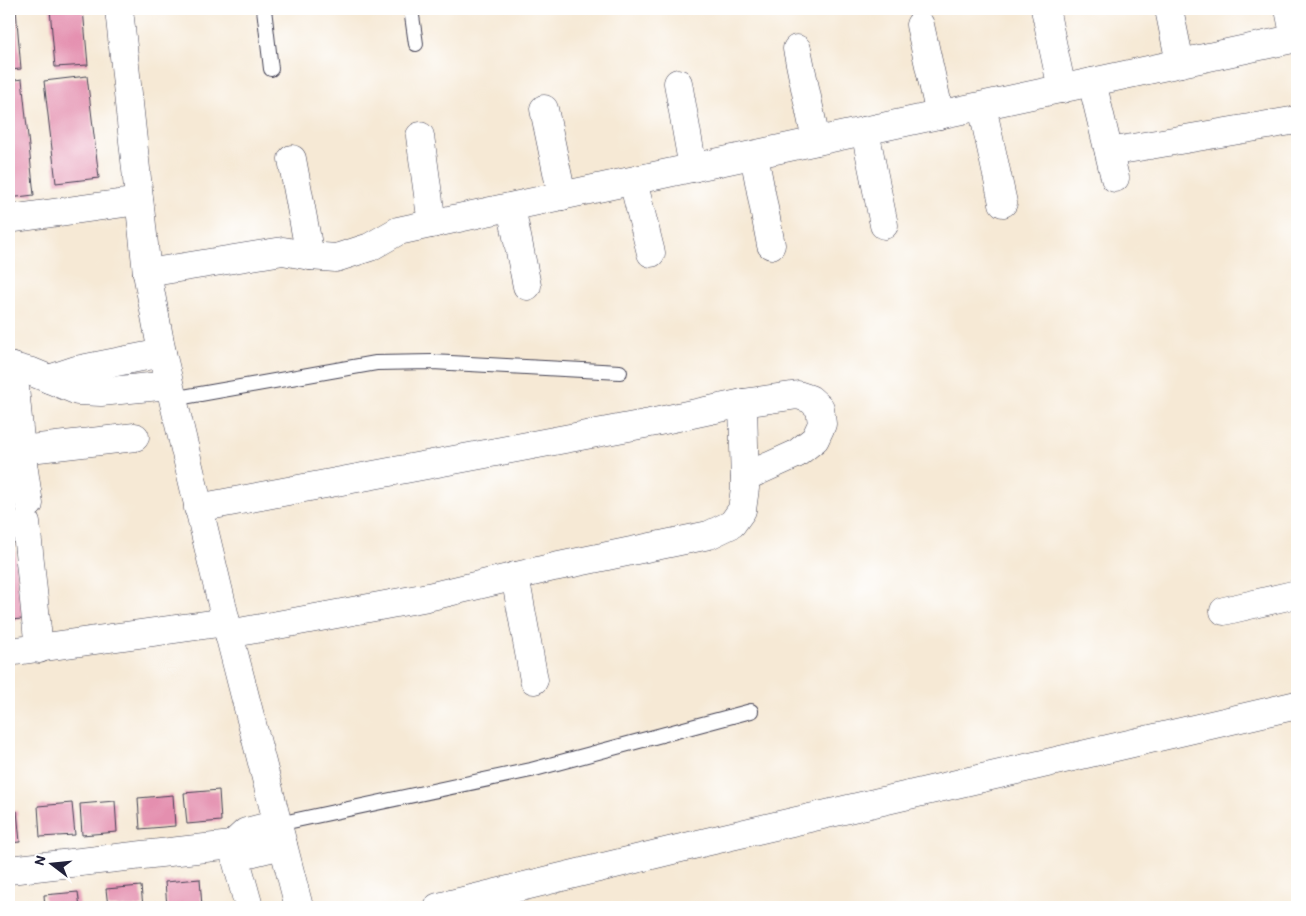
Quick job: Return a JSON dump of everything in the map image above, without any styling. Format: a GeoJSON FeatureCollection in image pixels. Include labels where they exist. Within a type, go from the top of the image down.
{"type":"FeatureCollection","features":[{"type":"Feature","properties":{"kind":"street"},"geometry":{"type":"LineString","coordinates":[[119,9],[147,273],[162,353],[227,628],[299,907]]}},
{"type":"Feature","properties":{"kind":"street"},"geometry":{"type":"LineString","coordinates":[[1045,9],[1062,89]]}},
{"type":"Feature","properties":{"kind":"street"},"geometry":{"type":"LineString","coordinates":[[1169,9],[1180,64]]}},
{"type":"Feature","properties":{"kind":"street"},"geometry":{"type":"LineString","coordinates":[[147,273],[283,251],[336,258],[370,248],[398,231],[1296,39],[1289,9]]}},
{"type":"Feature","properties":{"kind":"street"},"geometry":{"type":"LineString","coordinates":[[920,25],[940,115]]}},
{"type":"Feature","properties":{"kind":"street"},"geometry":{"type":"LineString","coordinates":[[797,49],[816,141]]}},
{"type":"Feature","properties":{"kind":"street"},"geometry":{"type":"LineString","coordinates":[[678,82],[693,168]]}},
{"type":"Feature","properties":{"kind":"street"},"geometry":{"type":"LineString","coordinates":[[1092,82],[1115,178]]}},
{"type":"Feature","properties":{"kind":"street"},"geometry":{"type":"LineString","coordinates":[[982,106],[1002,204]]}},
{"type":"Feature","properties":{"kind":"street"},"geometry":{"type":"LineString","coordinates":[[544,110],[562,196]]}},
{"type":"Feature","properties":{"kind":"street"},"geometry":{"type":"LineString","coordinates":[[1109,152],[1297,120]]}},
{"type":"Feature","properties":{"kind":"street"},"geometry":{"type":"LineString","coordinates":[[866,131],[884,225]]}},
{"type":"Feature","properties":{"kind":"street"},"geometry":{"type":"LineString","coordinates":[[420,136],[432,224]]}},
{"type":"Feature","properties":{"kind":"street"},"geometry":{"type":"LineString","coordinates":[[754,155],[771,244]]}},
{"type":"Feature","properties":{"kind":"street"},"geometry":{"type":"LineString","coordinates":[[292,159],[310,256]]}},
{"type":"Feature","properties":{"kind":"street"},"geometry":{"type":"LineString","coordinates":[[633,181],[650,253]]}},
{"type":"Feature","properties":{"kind":"street"},"geometry":{"type":"LineString","coordinates":[[9,219],[139,201]]}},
{"type":"Feature","properties":{"kind":"street"},"geometry":{"type":"LineString","coordinates":[[511,207],[527,286]]}},
{"type":"Feature","properties":{"kind":"street"},"geometry":{"type":"LineString","coordinates":[[49,379],[76,370],[162,353]]}},
{"type":"Feature","properties":{"kind":"street"},"geometry":{"type":"LineString","coordinates":[[39,649],[28,513],[11,366],[78,391],[170,392]]}},
{"type":"Feature","properties":{"kind":"street"},"geometry":{"type":"LineString","coordinates":[[198,508],[650,423],[743,403],[798,395],[810,399],[820,408],[822,424],[815,439],[796,454],[745,477]]}},
{"type":"Feature","properties":{"kind":"street"},"geometry":{"type":"LineString","coordinates":[[9,652],[227,628],[428,597],[514,576],[709,535],[732,524],[742,510],[745,477],[743,403]]}},
{"type":"Feature","properties":{"kind":"street"},"geometry":{"type":"LineString","coordinates":[[21,450],[135,437]]}},
{"type":"Feature","properties":{"kind":"street"},"geometry":{"type":"LineString","coordinates":[[514,576],[534,680]]}},
{"type":"Feature","properties":{"kind":"street"},"geometry":{"type":"LineString","coordinates":[[1224,612],[1297,594]]}},
{"type":"Feature","properties":{"kind":"street"},"geometry":{"type":"LineString","coordinates":[[438,907],[706,842],[1297,704]]}},
{"type":"Feature","properties":{"kind":"street"},"geometry":{"type":"LineString","coordinates":[[9,870],[232,845],[250,853],[280,835]]}},
{"type":"Feature","properties":{"kind":"street"},"geometry":{"type":"LineString","coordinates":[[232,845],[249,907]]}},
{"type":"Feature","properties":{"kind":"lane"},"geometry":{"type":"LineString","coordinates":[[264,9],[271,69]]}},
{"type":"Feature","properties":{"kind":"lane"},"geometry":{"type":"LineString","coordinates":[[411,9],[416,44]]}},
{"type":"Feature","properties":{"kind":"lane"},"geometry":{"type":"LineString","coordinates":[[170,392],[376,363],[432,362],[620,372]]}},
{"type":"Feature","properties":{"kind":"lane"},"geometry":{"type":"LineString","coordinates":[[280,835],[751,711]]}},
{"type":"Feature","properties":{"kind":"building"},"geometry":{"type":"Polygon","coordinates":[[[9,9],[16,9],[21,69],[9,70],[9,9]]]}},
{"type":"Feature","properties":{"kind":"building"},"geometry":{"type":"Polygon","coordinates":[[[50,9],[83,9],[88,65],[55,67],[50,9]]]}},
{"type":"Feature","properties":{"kind":"building"},"geometry":{"type":"Polygon","coordinates":[[[87,76],[99,178],[56,183],[44,81],[87,76]]]}},
{"type":"Feature","properties":{"kind":"building"},"geometry":{"type":"Polygon","coordinates":[[[22,79],[34,195],[9,198],[9,81],[22,79]]]}},
{"type":"Feature","properties":{"kind":"building"},"geometry":{"type":"Polygon","coordinates":[[[9,479],[14,508],[9,508],[9,479]]]}},
{"type":"Feature","properties":{"kind":"building"},"geometry":{"type":"Polygon","coordinates":[[[9,524],[12,524],[23,619],[9,620],[9,524]]]}},
{"type":"Feature","properties":{"kind":"building"},"geometry":{"type":"Polygon","coordinates":[[[219,790],[221,821],[187,824],[184,793],[219,790]]]}},
{"type":"Feature","properties":{"kind":"building"},"geometry":{"type":"Polygon","coordinates":[[[173,795],[175,826],[140,829],[138,798],[173,795]]]}},
{"type":"Feature","properties":{"kind":"building"},"geometry":{"type":"Polygon","coordinates":[[[115,801],[117,832],[82,835],[80,804],[115,801]]]}},
{"type":"Feature","properties":{"kind":"building"},"geometry":{"type":"Polygon","coordinates":[[[72,803],[75,835],[40,837],[38,806],[72,803]]]}},
{"type":"Feature","properties":{"kind":"building"},"geometry":{"type":"Polygon","coordinates":[[[17,811],[20,842],[9,843],[9,812],[17,811]]]}},
{"type":"Feature","properties":{"kind":"building"},"geometry":{"type":"Polygon","coordinates":[[[200,879],[202,907],[167,907],[165,882],[200,879]]]}},
{"type":"Feature","properties":{"kind":"building"},"geometry":{"type":"Polygon","coordinates":[[[141,886],[143,907],[108,907],[106,889],[141,886]]]}},
{"type":"Feature","properties":{"kind":"building"},"geometry":{"type":"Polygon","coordinates":[[[78,892],[80,907],[45,907],[44,895],[78,892]]]}},
{"type":"Feature","properties":{"kind":"building"},"geometry":{"type":"Polygon","coordinates":[[[21,902],[21,907],[9,907],[9,903],[21,902]]]}}]}
